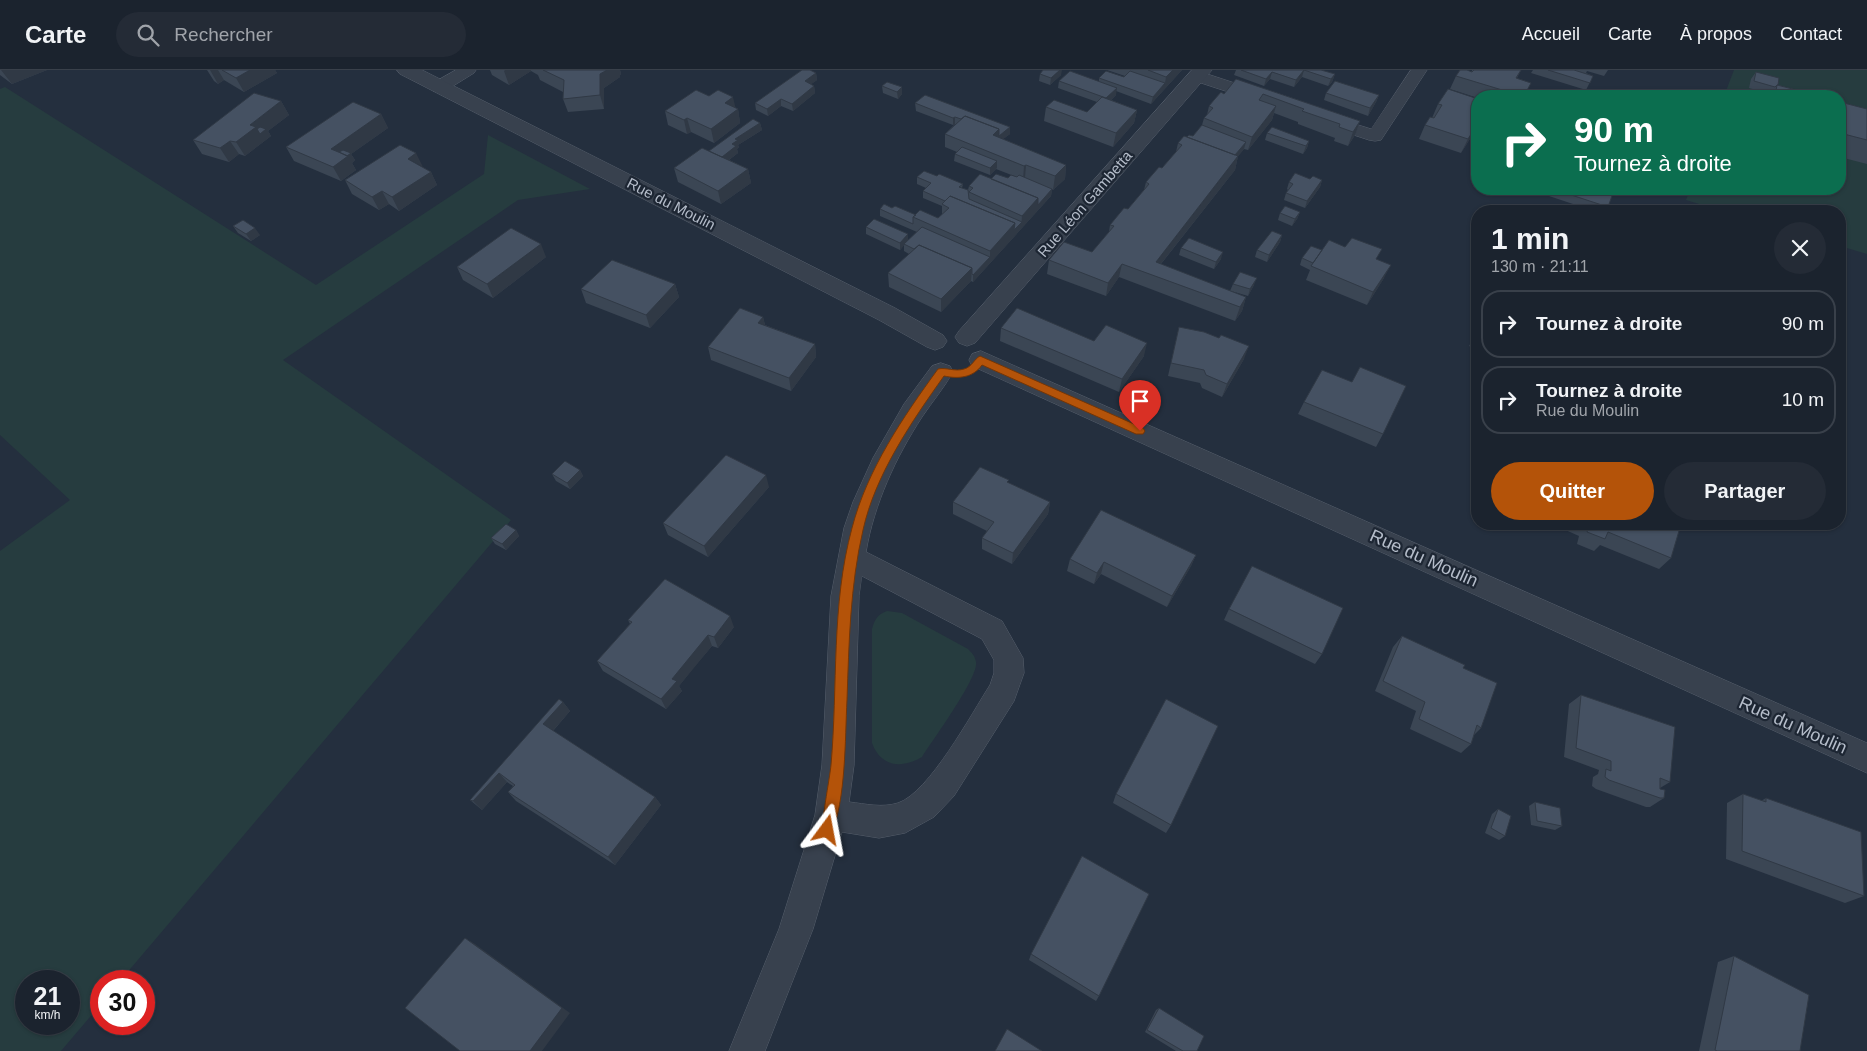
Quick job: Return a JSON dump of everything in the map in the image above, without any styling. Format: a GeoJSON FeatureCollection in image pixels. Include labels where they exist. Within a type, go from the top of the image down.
{"type":"FeatureCollection","features":[{"type":"Feature","properties":{"kind":"street","name":"Rue du Moulin"},"geometry":{"type":"LineString","coordinates":[[407,70],[887,314],[935,341]]}},
{"type":"Feature","properties":{"kind":"street","name":"Rue Léon Gambetta"},"geometry":{"type":"LineString","coordinates":[[974,349],[1200,73]]}},
{"type":"Feature","properties":{"kind":"street"},"geometry":{"type":"LineString","coordinates":[[956,335],[974,349],[975,368],[965,373],[941,372],[932,366],[928,358],[929,348],[935,341],[945,336],[956,335]]}},
{"type":"Feature","properties":{"kind":"street","name":"Rue du Moulin"},"geometry":{"type":"LineString","coordinates":[[974,349],[1867,758]]}},
{"type":"Feature","properties":{"kind":"street"},"geometry":{"type":"LineString","coordinates":[[747,1051],[796,929],[831,815],[838,765],[846,596],[857,528],[874,481],[913,411],[941,372]]}},
{"type":"Feature","properties":{"kind":"street"},"geometry":{"type":"LineString","coordinates":[[831,815],[879,822],[905,817],[923,806],[943,785],[1003,691],[1009,673],[1008,658],[992,630],[851,557]]}},
{"type":"Feature","properties":{"kind":"lane"},"geometry":{"type":"LineString","coordinates":[[439,87],[468,70]]}},
{"type":"Feature","properties":{"kind":"lane"},"geometry":{"type":"LineString","coordinates":[[1310,114],[1375,136],[1419,70]]}},
{"type":"Feature","properties":{"kind":"lane"},"geometry":{"type":"LineString","coordinates":[[1200,73],[1272,101]]}},
{"type":"Feature","properties":{"kind":"green space"},"geometry":{"type":"Polygon","coordinates":[[[1734,70],[1867,70],[1867,254],[1846,248],[1846,205],[1702,205],[1686,200],[1688,195],[1846,195],[1846,90],[1726,90],[1734,70]]]}},
{"type":"Feature","properties":{"kind":"green space"},"geometry":{"type":"Polygon","coordinates":[[[5,87],[316,285],[484,174],[488,135],[590,189],[518,200],[283,360],[511,520],[129,970],[90,970],[90,1017],[80,1029],[80,970],[15,970],[15,1035],[75,1035],[61,1051],[0,1051],[0,551],[70,500],[0,435],[0,89],[5,87]]]}},
{"type":"Feature","properties":{"kind":"green space"},"geometry":{"type":"Polygon","coordinates":[[[887,611],[902,613],[968,649],[976,662],[975,670],[963,694],[922,757],[899,764],[892,764],[886,761],[876,751],[872,743],[872,629],[877,618],[887,611]]]}},
{"type":"Feature","properties":{"kind":"building"},"geometry":{"type":"Polygon","coordinates":[[[222,70],[250,70],[236,78],[222,70]]]}},
{"type":"Feature","properties":{"kind":"building"},"geometry":{"type":"Polygon","coordinates":[[[543,70],[607,70],[600,74],[600,95],[563,99],[564,80],[543,70]]]}},
{"type":"Feature","properties":{"kind":"building"},"geometry":{"type":"Polygon","coordinates":[[[802,70],[810,70],[816,73],[805,81],[814,86],[792,104],[781,99],[767,109],[755,103],[802,70]]]}},
{"type":"Feature","properties":{"kind":"building"},"geometry":{"type":"Polygon","coordinates":[[[1043,70],[1060,70],[1051,78],[1040,74],[1043,70]]]}},
{"type":"Feature","properties":{"kind":"building"},"geometry":{"type":"Polygon","coordinates":[[[1148,70],[1173,70],[1166,77],[1148,70]]]}},
{"type":"Feature","properties":{"kind":"building"},"geometry":{"type":"Polygon","coordinates":[[[1241,70],[1304,70],[1296,80],[1272,72],[1266,79],[1241,70]]]}},
{"type":"Feature","properties":{"kind":"building"},"geometry":{"type":"Polygon","coordinates":[[[1304,70],[1321,70],[1335,74],[1331,79],[1304,70]]]}},
{"type":"Feature","properties":{"kind":"building"},"geometry":{"type":"Polygon","coordinates":[[[1460,70],[1472,72],[1474,70],[1521,70],[1516,78],[1531,83],[1527,90],[1502,90],[1456,76],[1460,70]]]}},
{"type":"Feature","properties":{"kind":"building"},"geometry":{"type":"Polygon","coordinates":[[[1548,70],[1574,70],[1593,76],[1590,83],[1548,70]]]}},
{"type":"Feature","properties":{"kind":"building"},"geometry":{"type":"Polygon","coordinates":[[[1070,71],[1117,88],[1106,98],[1059,81],[1070,71]]]}},
{"type":"Feature","properties":{"kind":"building"},"geometry":{"type":"Polygon","coordinates":[[[1106,71],[1124,77],[1130,71],[1165,83],[1153,97],[1099,78],[1106,71]]]}},
{"type":"Feature","properties":{"kind":"building"},"geometry":{"type":"Polygon","coordinates":[[[1756,72],[1779,78],[1778,85],[1775,87],[1754,81],[1756,72]]]}},
{"type":"Feature","properties":{"kind":"building"},"geometry":{"type":"Polygon","coordinates":[[[1236,79],[1360,121],[1353,132],[1339,127],[1340,124],[1302,111],[1304,109],[1263,94],[1259,100],[1276,106],[1252,137],[1204,118],[1213,108],[1209,106],[1221,92],[1224,94],[1236,79]]]}},
{"type":"Feature","properties":{"kind":"building"},"geometry":{"type":"Polygon","coordinates":[[[1335,81],[1379,95],[1370,108],[1326,93],[1335,81]]]}},
{"type":"Feature","properties":{"kind":"building"},"geometry":{"type":"Polygon","coordinates":[[[887,82],[902,87],[897,92],[882,86],[887,82]]]}},
{"type":"Feature","properties":{"kind":"building"},"geometry":{"type":"Polygon","coordinates":[[[1777,85],[1797,90],[1776,90],[1777,85]]]}},
{"type":"Feature","properties":{"kind":"building"},"geometry":{"type":"Polygon","coordinates":[[[1448,89],[1471,97],[1471,134],[1468,139],[1425,125],[1430,117],[1434,118],[1442,105],[1438,104],[1448,89]]]}},
{"type":"Feature","properties":{"kind":"building"},"geometry":{"type":"Polygon","coordinates":[[[696,90],[709,96],[718,90],[733,97],[725,103],[738,109],[711,129],[665,111],[696,90]]]}},
{"type":"Feature","properties":{"kind":"building"},"geometry":{"type":"Polygon","coordinates":[[[254,93],[281,101],[250,125],[256,127],[236,142],[230,141],[220,148],[193,140],[254,93]]]}},
{"type":"Feature","properties":{"kind":"building"},"geometry":{"type":"Polygon","coordinates":[[[925,95],[1010,127],[999,136],[999,129],[965,116],[961,119],[953,118],[915,103],[925,95]]]}},
{"type":"Feature","properties":{"kind":"building"},"geometry":{"type":"Polygon","coordinates":[[[1102,97],[1137,110],[1116,133],[1046,107],[1054,100],[1087,112],[1102,97]]]}},
{"type":"Feature","properties":{"kind":"building"},"geometry":{"type":"Polygon","coordinates":[[[353,102],[381,114],[331,149],[348,156],[333,167],[286,147],[353,102]]]}},
{"type":"Feature","properties":{"kind":"building"},"geometry":{"type":"Polygon","coordinates":[[[1846,104],[1867,109],[1867,140],[1846,135],[1846,104]]]}},
{"type":"Feature","properties":{"kind":"building"},"geometry":{"type":"Polygon","coordinates":[[[965,116],[999,129],[993,135],[1066,165],[1055,176],[1026,165],[1024,166],[945,134],[965,116]]]}},
{"type":"Feature","properties":{"kind":"building"},"geometry":{"type":"Polygon","coordinates":[[[753,119],[760,123],[735,139],[738,140],[732,144],[736,146],[722,157],[709,151],[753,119]]]}},
{"type":"Feature","properties":{"kind":"building"},"geometry":{"type":"Polygon","coordinates":[[[1202,125],[1246,142],[1235,155],[1187,137],[1189,135],[1193,136],[1202,125]]]}},
{"type":"Feature","properties":{"kind":"building"},"geometry":{"type":"Polygon","coordinates":[[[260,127],[266,129],[260,134],[257,129],[260,127]]]}},
{"type":"Feature","properties":{"kind":"building"},"geometry":{"type":"Polygon","coordinates":[[[1272,127],[1309,141],[1306,146],[1267,133],[1272,127]]]}},
{"type":"Feature","properties":{"kind":"building"},"geometry":{"type":"Polygon","coordinates":[[[1184,136],[1238,156],[1156,262],[1246,297],[1240,307],[1122,264],[1108,283],[1049,260],[1064,242],[1092,252],[1114,226],[1110,225],[1124,208],[1128,209],[1149,184],[1146,182],[1159,167],[1162,168],[1182,145],[1178,143],[1184,136]]]}},
{"type":"Feature","properties":{"kind":"building"},"geometry":{"type":"Polygon","coordinates":[[[400,145],[416,153],[408,159],[431,172],[392,197],[382,191],[372,197],[345,180],[400,145]]]}},
{"type":"Feature","properties":{"kind":"building"},"geometry":{"type":"Polygon","coordinates":[[[962,147],[997,161],[990,168],[955,154],[962,147]]]}},
{"type":"Feature","properties":{"kind":"building"},"geometry":{"type":"Polygon","coordinates":[[[702,148],[748,169],[718,191],[674,168],[702,148]]]}},
{"type":"Feature","properties":{"kind":"building"},"geometry":{"type":"Polygon","coordinates":[[[343,150],[351,153],[347,156],[339,152],[343,150]]]}},
{"type":"Feature","properties":{"kind":"building"},"geometry":{"type":"Polygon","coordinates":[[[924,171],[937,176],[939,174],[963,184],[959,187],[968,190],[969,199],[1022,222],[1014,230],[1015,223],[950,196],[945,201],[923,191],[931,183],[917,177],[924,171]]]}},
{"type":"Feature","properties":{"kind":"building"},"geometry":{"type":"Polygon","coordinates":[[[1295,173],[1310,179],[1313,176],[1322,180],[1307,201],[1286,193],[1293,184],[1289,182],[1295,173]]]}},
{"type":"Feature","properties":{"kind":"building"},"geometry":{"type":"Polygon","coordinates":[[[980,174],[1038,198],[1022,216],[969,192],[973,188],[969,186],[980,174]]]}},
{"type":"Feature","properties":{"kind":"building"},"geometry":{"type":"Polygon","coordinates":[[[996,174],[1008,178],[1011,175],[1017,177],[1019,175],[1052,189],[1038,205],[1038,198],[991,179],[996,174]]]}},
{"type":"Feature","properties":{"kind":"building"},"geometry":{"type":"Polygon","coordinates":[[[1571,195],[1612,195],[1609,205],[1602,205],[1571,195]]]}},
{"type":"Feature","properties":{"kind":"building"},"geometry":{"type":"Polygon","coordinates":[[[950,196],[1015,223],[990,251],[913,217],[920,210],[938,218],[949,208],[942,204],[950,196]]]}},
{"type":"Feature","properties":{"kind":"building"},"geometry":{"type":"Polygon","coordinates":[[[884,204],[892,208],[895,206],[916,215],[913,217],[913,224],[880,209],[884,204]]]}},
{"type":"Feature","properties":{"kind":"building"},"geometry":{"type":"Polygon","coordinates":[[[1285,206],[1300,212],[1295,219],[1280,213],[1285,206]]]}},
{"type":"Feature","properties":{"kind":"building"},"geometry":{"type":"Polygon","coordinates":[[[874,219],[908,234],[900,243],[866,227],[874,219]]]}},
{"type":"Feature","properties":{"kind":"building"},"geometry":{"type":"Polygon","coordinates":[[[243,220],[255,228],[246,234],[233,226],[243,220]]]}},
{"type":"Feature","properties":{"kind":"building"},"geometry":{"type":"Polygon","coordinates":[[[922,227],[990,257],[973,275],[972,268],[919,245],[914,249],[904,244],[922,227]]]}},
{"type":"Feature","properties":{"kind":"building"},"geometry":{"type":"Polygon","coordinates":[[[511,228],[541,244],[487,284],[457,267],[511,228]]]}},
{"type":"Feature","properties":{"kind":"building"},"geometry":{"type":"Polygon","coordinates":[[[1272,231],[1282,235],[1269,255],[1257,250],[1272,231]]]}},
{"type":"Feature","properties":{"kind":"building"},"geometry":{"type":"Polygon","coordinates":[[[1189,238],[1223,252],[1216,262],[1181,248],[1189,238]]]}},
{"type":"Feature","properties":{"kind":"building"},"geometry":{"type":"Polygon","coordinates":[[[1352,238],[1382,249],[1376,259],[1391,265],[1373,292],[1311,266],[1329,240],[1345,247],[1352,238]]]}},
{"type":"Feature","properties":{"kind":"building"},"geometry":{"type":"Polygon","coordinates":[[[919,245],[972,268],[941,299],[888,273],[919,245]]]}},
{"type":"Feature","properties":{"kind":"building"},"geometry":{"type":"Polygon","coordinates":[[[1311,246],[1322,250],[1313,263],[1302,258],[1311,246]]]}},
{"type":"Feature","properties":{"kind":"building"},"geometry":{"type":"Polygon","coordinates":[[[612,260],[675,284],[646,315],[581,289],[612,260]]]}},
{"type":"Feature","properties":{"kind":"building"},"geometry":{"type":"Polygon","coordinates":[[[1240,272],[1257,278],[1250,289],[1233,284],[1240,272]]]}},
{"type":"Feature","properties":{"kind":"building"},"geometry":{"type":"Polygon","coordinates":[[[740,308],[763,317],[758,323],[815,344],[789,378],[708,347],[740,308]]]}},
{"type":"Feature","properties":{"kind":"building"},"geometry":{"type":"Polygon","coordinates":[[[1017,308],[1094,341],[1106,325],[1147,343],[1122,379],[1001,328],[1017,308]]]}},
{"type":"Feature","properties":{"kind":"building"},"geometry":{"type":"Polygon","coordinates":[[[1179,327],[1204,332],[1219,338],[1221,335],[1249,346],[1227,384],[1206,375],[1204,370],[1171,363],[1179,327]]]}},
{"type":"Feature","properties":{"kind":"building"},"geometry":{"type":"Polygon","coordinates":[[[1360,367],[1406,386],[1383,434],[1304,402],[1322,370],[1352,382],[1360,367]]]}},
{"type":"Feature","properties":{"kind":"building"},"geometry":{"type":"Polygon","coordinates":[[[726,455],[766,475],[704,546],[663,523],[726,455]]]}},
{"type":"Feature","properties":{"kind":"building"},"geometry":{"type":"Polygon","coordinates":[[[565,461],[580,470],[567,483],[552,474],[565,461]]]}},
{"type":"Feature","properties":{"kind":"building"},"geometry":{"type":"Polygon","coordinates":[[[980,467],[1050,502],[1013,553],[982,538],[994,522],[953,502],[980,467]]]}},
{"type":"Feature","properties":{"kind":"building"},"geometry":{"type":"Polygon","coordinates":[[[1101,510],[1196,555],[1172,596],[1104,562],[1097,573],[1070,559],[1101,510]]]}},
{"type":"Feature","properties":{"kind":"building"},"geometry":{"type":"Polygon","coordinates":[[[506,524],[516,530],[502,544],[491,538],[506,524]]]}},
{"type":"Feature","properties":{"kind":"building"},"geometry":{"type":"Polygon","coordinates":[[[1588,530],[1679,530],[1671,558],[1608,532],[1605,539],[1587,532],[1588,530]]]}},
{"type":"Feature","properties":{"kind":"building"},"geometry":{"type":"Polygon","coordinates":[[[1252,566],[1343,608],[1322,654],[1229,609],[1252,566]]]}},
{"type":"Feature","properties":{"kind":"building"},"geometry":{"type":"Polygon","coordinates":[[[665,579],[730,616],[714,637],[708,635],[672,679],[677,681],[661,699],[597,661],[632,622],[628,620],[665,579]]]}},
{"type":"Feature","properties":{"kind":"building"},"geometry":{"type":"Polygon","coordinates":[[[1402,636],[1465,665],[1463,668],[1497,683],[1481,728],[1477,725],[1471,744],[1419,719],[1425,702],[1383,681],[1402,636]]]}},
{"type":"Feature","properties":{"kind":"building"},"geometry":{"type":"Polygon","coordinates":[[[1581,695],[1675,727],[1670,782],[1660,778],[1660,789],[1665,790],[1664,798],[1609,780],[1605,777],[1606,769],[1611,771],[1611,761],[1576,748],[1581,695]]]}},
{"type":"Feature","properties":{"kind":"building"},"geometry":{"type":"Polygon","coordinates":[[[559,699],[563,702],[543,724],[655,797],[608,857],[508,792],[515,785],[499,773],[473,801],[470,800],[559,699]]]}},
{"type":"Feature","properties":{"kind":"building"},"geometry":{"type":"Polygon","coordinates":[[[1166,699],[1218,726],[1171,825],[1116,794],[1166,699]]]}},
{"type":"Feature","properties":{"kind":"building"},"geometry":{"type":"Polygon","coordinates":[[[1743,794],[1766,802],[1766,798],[1861,832],[1864,896],[1742,851],[1743,794]]]}},
{"type":"Feature","properties":{"kind":"building"},"geometry":{"type":"Polygon","coordinates":[[[1535,802],[1560,808],[1562,826],[1537,821],[1535,802]]]}},
{"type":"Feature","properties":{"kind":"building"},"geometry":{"type":"Polygon","coordinates":[[[1498,809],[1511,816],[1505,836],[1491,828],[1498,809]]]}},
{"type":"Feature","properties":{"kind":"building"},"geometry":{"type":"Polygon","coordinates":[[[1082,856],[1149,894],[1099,996],[1031,954],[1082,856]]]}},
{"type":"Feature","properties":{"kind":"building"},"geometry":{"type":"Polygon","coordinates":[[[465,938],[562,1008],[530,1051],[460,1051],[405,1008],[465,938]]]}},
{"type":"Feature","properties":{"kind":"building"},"geometry":{"type":"Polygon","coordinates":[[[1734,956],[1809,995],[1800,1051],[1715,1050],[1734,956]]]}},
{"type":"Feature","properties":{"kind":"building"},"geometry":{"type":"Polygon","coordinates":[[[1159,1008],[1204,1036],[1197,1051],[1183,1051],[1147,1030],[1159,1008]]]}},
{"type":"Feature","properties":{"kind":"building"},"geometry":{"type":"Polygon","coordinates":[[[1007,1029],[1042,1051],[995,1051],[1007,1029]]]}},
{"type":"Feature","properties":{"kind":"route"},"geometry":{"type":"LineString","coordinates":[[827,830],[838,765],[846,596],[857,528],[874,481],[886,458],[913,411],[941,372],[965,373],[975,368],[980,360],[1140,431]]}}]}
